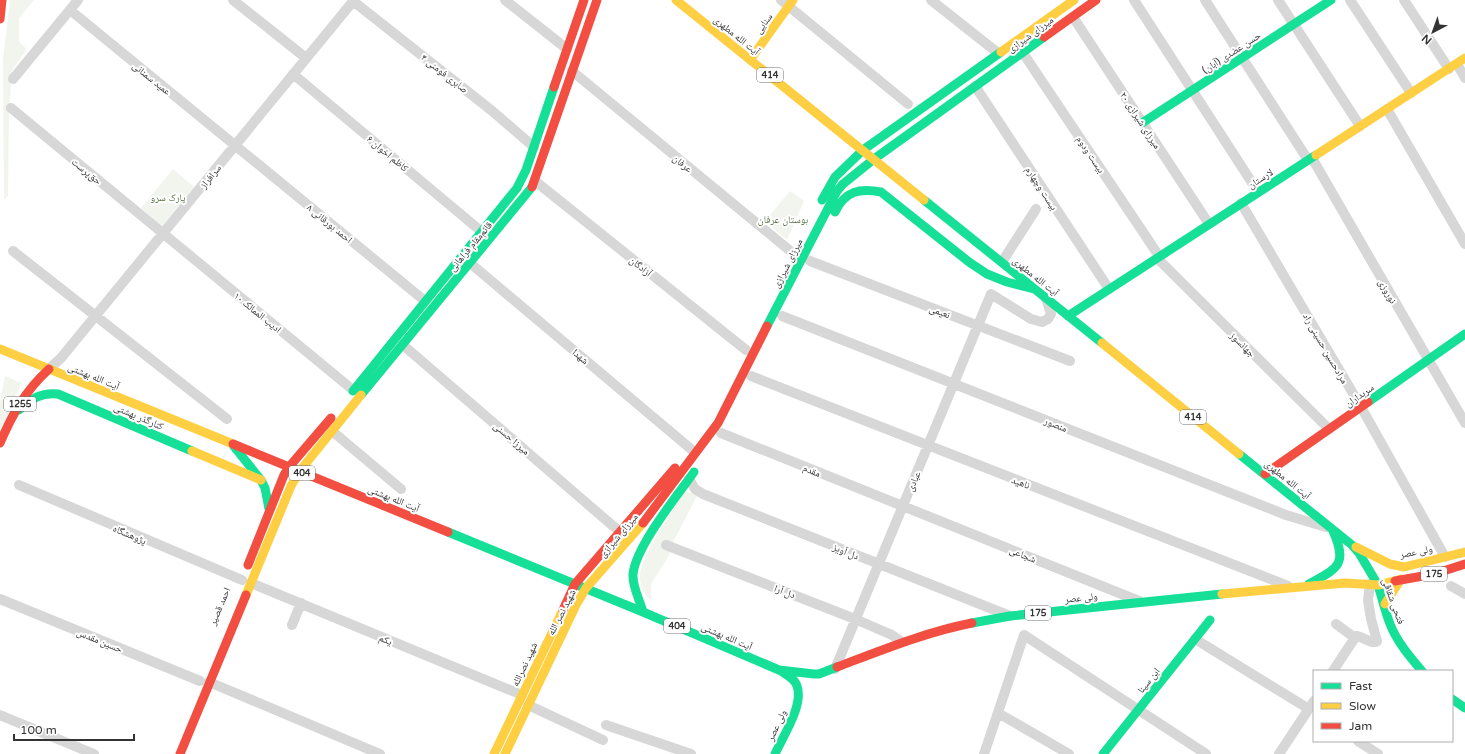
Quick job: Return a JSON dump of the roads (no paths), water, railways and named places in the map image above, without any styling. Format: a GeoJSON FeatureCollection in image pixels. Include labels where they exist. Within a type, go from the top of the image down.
{"type":"FeatureCollection","features":[{"type":"Feature","properties":{"kind":"main road"},"geometry":{"type":"LineString","coordinates":[[0,19],[2,0]]}},
{"type":"Feature","properties":{"kind":"main road","name":"قائم‌مقام فراهانی"},"geometry":{"type":"LineString","coordinates":[[351,393],[517,188],[524,176],[584,0]]}},
{"type":"Feature","properties":{"kind":"main road","name":"قائم‌مقام فراهانی"},"geometry":{"type":"LineString","coordinates":[[299,472],[528,193],[535,181],[597,0]]}},
{"type":"Feature","properties":{"kind":"main road","name":"آیت الله مطهری"},"geometry":{"type":"LineString","coordinates":[[676,0],[1352,545],[1359,553],[1374,582]]}},
{"type":"Feature","properties":{"kind":"main road","name":"میرزای شیرازی"},"geometry":{"type":"LineString","coordinates":[[819,206],[835,177],[863,150],[1074,0]]}},
{"type":"Feature","properties":{"kind":"main road","name":"میرزای شیرازی"},"geometry":{"type":"LineString","coordinates":[[586,588],[661,500],[690,463],[718,423],[837,191],[843,184],[874,159],[1096,0]]}},
{"type":"Feature","properties":{"kind":"main road","name":"حسن عضدی (آبان)"},"geometry":{"type":"LineString","coordinates":[[1142,123],[1331,0]]}},
{"type":"Feature","properties":{"kind":"main road","name":"سنایی"},"geometry":{"type":"LineString","coordinates":[[750,60],[788,2]]}},
{"type":"Feature","properties":{"kind":"main road","name":"لارستان"},"geometry":{"type":"LineString","coordinates":[[1068,316],[1457,64]]}},
{"type":"Feature","properties":{"kind":"main road","name":"میرزای شیرازی"},"geometry":{"type":"LineString","coordinates":[[707,453],[721,433],[810,260],[842,200],[847,195],[859,190],[881,192],[969,262],[987,274],[1007,282],[1035,289]]}},
{"type":"Feature","properties":{"kind":"main road","name":"میرزای شیرازی"},"geometry":{"type":"LineString","coordinates":[[575,584],[691,449],[711,419],[807,230]]}},
{"type":"Feature","properties":{"kind":"main road","name":"سربداران"},"geometry":{"type":"LineString","coordinates":[[1265,474],[1465,334]]}},
{"type":"Feature","properties":{"kind":"main road","name":"آیت الله بهشتی"},"geometry":{"type":"LineString","coordinates":[[0,349],[586,588],[779,670]]}},
{"type":"Feature","properties":{"kind":"main road","name":"1255"},"geometry":{"type":"LineString","coordinates":[[0,443],[12,416],[34,383],[48,369]]}},
{"type":"Feature","properties":{"kind":"main road","name":"کنارگذر بهشتی"},"geometry":{"type":"LineString","coordinates":[[12,416],[34,398],[43,393],[49,392],[62,395],[261,480]]}},
{"type":"Feature","properties":{"kind":"main road"},"geometry":{"type":"LineString","coordinates":[[109,394],[123,421]]}},
{"type":"Feature","properties":{"kind":"main road"},"geometry":{"type":"LineString","coordinates":[[288,467],[334,413]]}},
{"type":"Feature","properties":{"kind":"main road"},"geometry":{"type":"LineString","coordinates":[[182,446],[205,433]]}},
{"type":"Feature","properties":{"kind":"main road"},"geometry":{"type":"LineString","coordinates":[[232,444],[261,480],[265,488],[269,509]]}},
{"type":"Feature","properties":{"kind":"main road"},"geometry":{"type":"LineString","coordinates":[[643,612],[634,585],[633,572],[636,562],[648,539],[698,466]]}},
{"type":"Feature","properties":{"kind":"main road","name":"احمد قصیر"},"geometry":{"type":"LineString","coordinates":[[244,584],[269,509],[288,467]]}},
{"type":"Feature","properties":{"kind":"main road","name":"احمد قصیر"},"geometry":{"type":"LineString","coordinates":[[180,754],[202,681],[244,584],[299,472]]}},
{"type":"Feature","properties":{"kind":"main road"},"geometry":{"type":"LineString","coordinates":[[1305,586],[1331,571],[1339,563],[1341,551],[1331,528]]}},
{"type":"Feature","properties":{"kind":"main road","name":"ولی عصر"},"geometry":{"type":"LineString","coordinates":[[1352,545],[1379,559],[1398,566],[1407,566],[1465,552]]}},
{"type":"Feature","properties":{"kind":"main road","name":"ولی عصر"},"geometry":{"type":"LineString","coordinates":[[779,670],[809,675],[819,674],[902,642],[951,627],[1010,616],[1291,587],[1401,579],[1434,574],[1465,564]]}},
{"type":"Feature","properties":{"kind":"main road"},"geometry":{"type":"LineString","coordinates":[[1385,604],[1401,579]]}},
{"type":"Feature","properties":{"kind":"main road","name":"فتحی شقاقی"},"geometry":{"type":"LineString","coordinates":[[1374,582],[1385,604],[1388,618],[1397,638],[1408,656],[1421,670]]}},
{"type":"Feature","properties":{"kind":"main road","name":"شهید نصرالله"},"geometry":{"type":"LineString","coordinates":[[499,753],[522,695],[575,584]]}},
{"type":"Feature","properties":{"kind":"main road","name":"شهید نصر الله"},"geometry":{"type":"LineString","coordinates":[[499,753],[528,705],[576,605],[586,588]]}},
{"type":"Feature","properties":{"kind":"main road","name":"ابن سینا"},"geometry":{"type":"LineString","coordinates":[[1103,754],[1210,620]]}},
{"type":"Feature","properties":{"kind":"main road","name":"ولی عصر"},"geometry":{"type":"LineString","coordinates":[[774,754],[793,714],[797,703],[798,692],[795,682],[779,670]]}},
{"type":"Feature","properties":{"kind":"main road"},"geometry":{"type":"LineString","coordinates":[[1453,700],[1465,708]]}},
{"type":"Feature","properties":{"kind":"main road"},"geometry":{"type":"LineString","coordinates":[[779,744],[782,754]]}},
{"type":"Feature","properties":{"kind":"street"},"geometry":{"type":"LineString","coordinates":[[13,79],[78,0]]}},
{"type":"Feature","properties":{"kind":"street"},"geometry":{"type":"LineString","coordinates":[[233,0],[306,58]]}},
{"type":"Feature","properties":{"kind":"street","name":"سرافراز"},"geometry":{"type":"LineString","coordinates":[[48,369],[58,362],[354,0]]}},
{"type":"Feature","properties":{"kind":"street","name":"صابری فومنی ۴"},"geometry":{"type":"LineString","coordinates":[[354,0],[491,110],[534,147]]}},
{"type":"Feature","properties":{"kind":"street"},"geometry":{"type":"LineString","coordinates":[[505,0],[567,49]]}},
{"type":"Feature","properties":{"kind":"street"},"geometry":{"type":"LineString","coordinates":[[1134,0],[1258,192]]}},
{"type":"Feature","properties":{"kind":"street","name":"نوروزی"},"geometry":{"type":"LineString","coordinates":[[1205,0],[1310,159],[1465,423]]}},
{"type":"Feature","properties":{"kind":"street"},"geometry":{"type":"LineString","coordinates":[[1278,0],[1360,126]]}},
{"type":"Feature","properties":{"kind":"street"},"geometry":{"type":"LineString","coordinates":[[1350,0],[1411,93]]}},
{"type":"Feature","properties":{"kind":"street"},"geometry":{"type":"LineString","coordinates":[[1404,0],[1457,64],[1465,78]]}},
{"type":"Feature","properties":{"kind":"street"},"geometry":{"type":"LineString","coordinates":[[788,2],[908,104]]}},
{"type":"Feature","properties":{"kind":"street"},"geometry":{"type":"LineString","coordinates":[[936,2],[998,54]]}},
{"type":"Feature","properties":{"kind":"street","name":"عمید سمنانی"},"geometry":{"type":"LineString","coordinates":[[70,10],[235,145]]}},
{"type":"Feature","properties":{"kind":"street","name":"میرزای شیرازی ۲۰"},"geometry":{"type":"LineString","coordinates":[[1073,17],[1209,224]]}},
{"type":"Feature","properties":{"kind":"street","name":"بیست ودوم"},"geometry":{"type":"LineString","coordinates":[[1023,53],[1158,257]]}},
{"type":"Feature","properties":{"kind":"street","name":"عرفان"},"geometry":{"type":"LineString","coordinates":[[572,72],[794,254]]}},
{"type":"Feature","properties":{"kind":"street","name":"کاظم اخوان ۶"},"geometry":{"type":"LineString","coordinates":[[293,74],[482,232]]}},
{"type":"Feature","properties":{"kind":"street","name":"بیست وچهارم"},"geometry":{"type":"LineString","coordinates":[[976,86],[1109,289]]}},
{"type":"Feature","properties":{"kind":"street","name":"حق‌پرست"},"geometry":{"type":"LineString","coordinates":[[11,108],[163,233]]}},
{"type":"Feature","properties":{"kind":"street"},"geometry":{"type":"LineString","coordinates":[[1387,109],[1465,244]]}},
{"type":"Feature","properties":{"kind":"street","name":"احمد بورقانی ۸"},"geometry":{"type":"LineString","coordinates":[[235,145],[425,301]]}},
{"type":"Feature","properties":{"kind":"street","name":"آزادگان"},"geometry":{"type":"LineString","coordinates":[[535,181],[746,350]]}},
{"type":"Feature","properties":{"kind":"street","name":"مرادحسین حسینی راد"},"geometry":{"type":"LineString","coordinates":[[1241,203],[1361,407],[1445,557]]}},
{"type":"Feature","properties":{"kind":"street"},"geometry":{"type":"LineString","coordinates":[[1002,262],[1036,209]]}},
{"type":"Feature","properties":{"kind":"street","name":"ادیب الممالک ۱۰"},"geometry":{"type":"LineString","coordinates":[[163,233],[351,393]]}},
{"type":"Feature","properties":{"kind":"street"},"geometry":{"type":"LineString","coordinates":[[14,251],[227,419]]}},
{"type":"Feature","properties":{"kind":"street","name":"جهانسوز"},"geometry":{"type":"LineString","coordinates":[[1158,257],[1329,429]]}},
{"type":"Feature","properties":{"kind":"street","name":"نعیمی"},"geometry":{"type":"LineString","coordinates":[[810,260],[1070,361]]}},
{"type":"Feature","properties":{"kind":"street","name":"شهدا"},"geometry":{"type":"LineString","coordinates":[[470,263],[691,449]]}},
{"type":"Feature","properties":{"kind":"street","name":"عبادی"},"geometry":{"type":"LineString","coordinates":[[835,669],[991,294],[1031,319],[1042,322],[1048,319],[1052,314],[1046,298]]}},
{"type":"Feature","properties":{"kind":"street","name":"منصور"},"geometry":{"type":"LineString","coordinates":[[782,316],[1286,515],[1331,528]]}},
{"type":"Feature","properties":{"kind":"street","name":"میرزا حسنی"},"geometry":{"type":"LineString","coordinates":[[403,344],[620,532]]}},
{"type":"Feature","properties":{"kind":"street","name":"ناهید"},"geometry":{"type":"LineString","coordinates":[[751,376],[1291,587]]}},
{"type":"Feature","properties":{"kind":"street"},"geometry":{"type":"LineString","coordinates":[[332,431],[401,489]]}},
{"type":"Feature","properties":{"kind":"street","name":"مقدم"},"geometry":{"type":"LineString","coordinates":[[721,433],[902,506]]}},
{"type":"Feature","properties":{"kind":"street","name":"دل آویز"},"geometry":{"type":"LineString","coordinates":[[689,478],[695,489],[703,494],[1010,616]]}},
{"type":"Feature","properties":{"kind":"street","name":"پژوهشگاه"},"geometry":{"type":"LineString","coordinates":[[19,486],[244,584]]}},
{"type":"Feature","properties":{"kind":"street","name":"شجاعی"},"geometry":{"type":"LineString","coordinates":[[902,506],[1143,602]]}},
{"type":"Feature","properties":{"kind":"street","name":"دل آرا"},"geometry":{"type":"LineString","coordinates":[[666,545],[855,619],[892,635],[902,642]]}},
{"type":"Feature","properties":{"kind":"street"},"geometry":{"type":"LineString","coordinates":[[1334,670],[1355,638],[1358,636],[1373,643],[1377,641],[1368,600],[1374,582]]}},
{"type":"Feature","properties":{"kind":"street","name":"یکم"},"geometry":{"type":"LineString","coordinates":[[244,584],[301,603],[522,695]]}},
{"type":"Feature","properties":{"kind":"street"},"geometry":{"type":"LineString","coordinates":[[1451,586],[1465,594]]}},
{"type":"Feature","properties":{"kind":"street","name":"حسین مقدس"},"geometry":{"type":"LineString","coordinates":[[0,599],[380,754]]}},
{"type":"Feature","properties":{"kind":"street"},"geometry":{"type":"LineString","coordinates":[[292,625],[301,603]]}},
{"type":"Feature","properties":{"kind":"street"},"geometry":{"type":"LineString","coordinates":[[1336,624],[1355,638]]}},
{"type":"Feature","properties":{"kind":"street"},"geometry":{"type":"LineString","coordinates":[[984,754],[1024,635],[1206,754]]}},
{"type":"Feature","properties":{"kind":"street"},"geometry":{"type":"LineString","coordinates":[[1195,639],[1311,705],[1279,754]]}},
{"type":"Feature","properties":{"kind":"street"},"geometry":{"type":"LineString","coordinates":[[528,705],[603,740]]}},
{"type":"Feature","properties":{"kind":"street"},"geometry":{"type":"LineString","coordinates":[[998,713],[1069,754]]}},
{"type":"Feature","properties":{"kind":"street"},"geometry":{"type":"LineString","coordinates":[[0,715],[94,754]]}},
{"type":"Feature","properties":{"kind":"street"},"geometry":{"type":"LineString","coordinates":[[606,725],[690,754]]}},
{"type":"Feature","properties":{"kind":"street"},"geometry":{"type":"LineString","coordinates":[[1360,742],[1378,754]]}},
{"type":"Feature","properties":{"kind":"park label","name":"پارک سرو"},"geometry":{"type":"Point","coordinates":[168,197]}},
{"type":"Feature","properties":{"kind":"park label","name":"بوستان عرفان"},"geometry":{"type":"Point","coordinates":[783,219]}}]}
